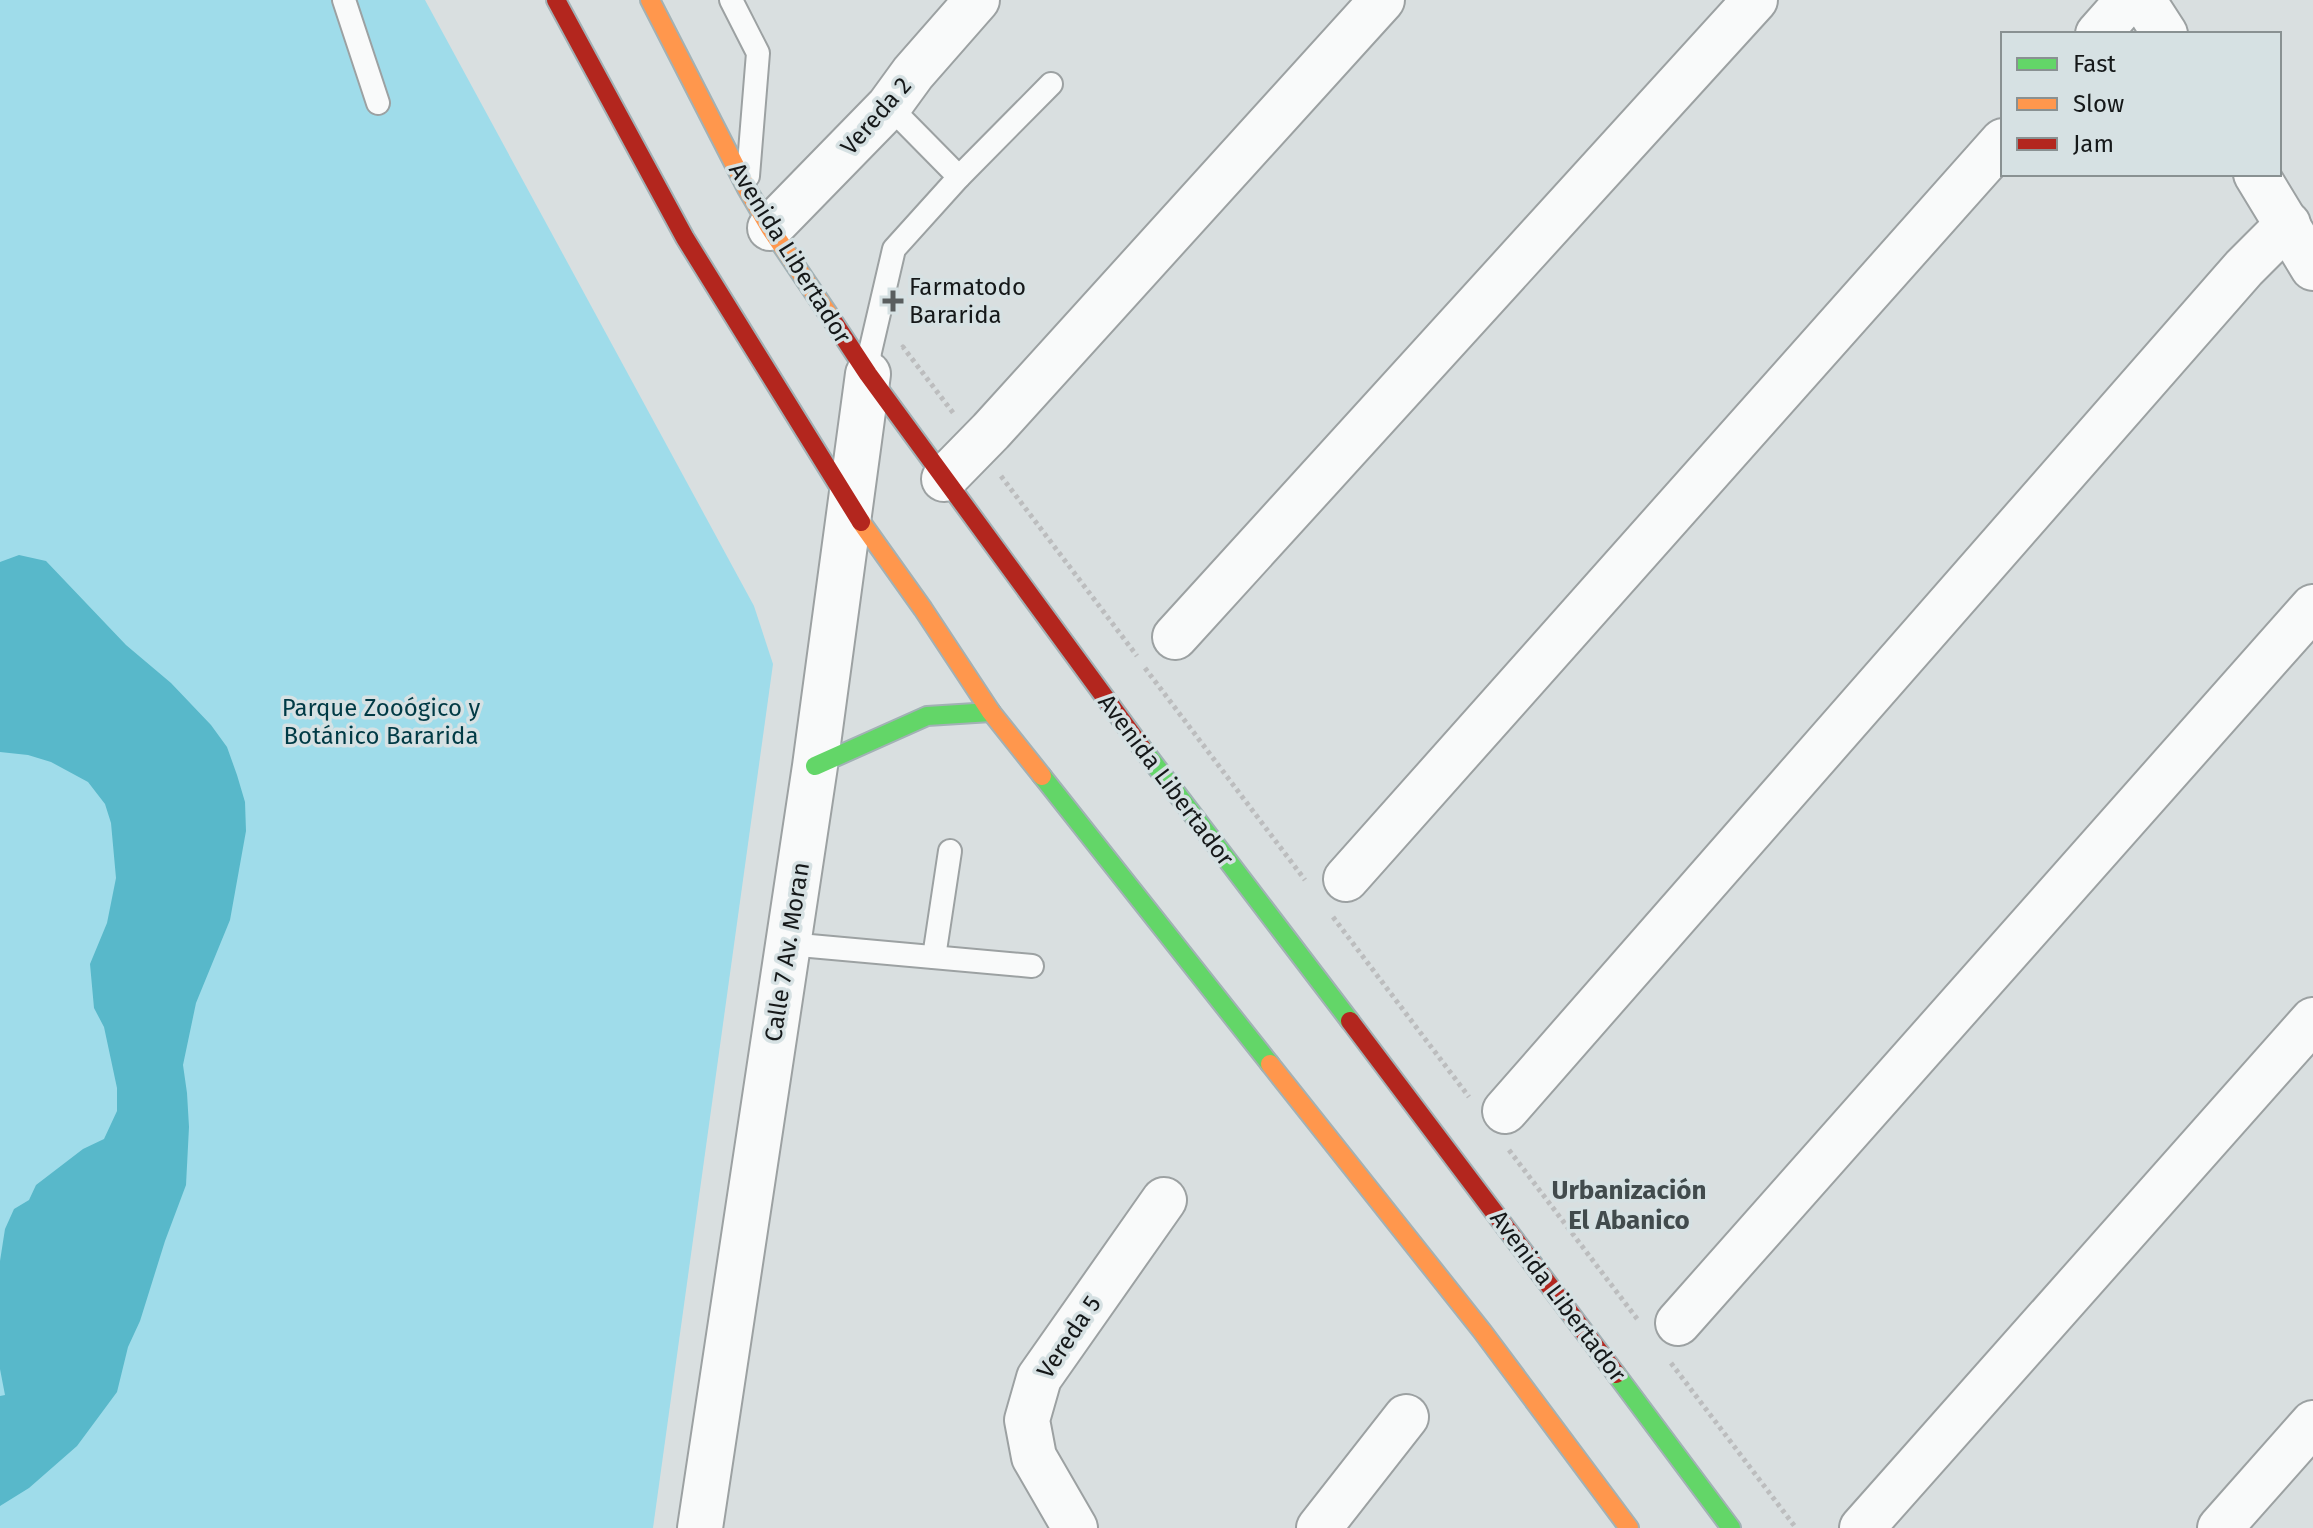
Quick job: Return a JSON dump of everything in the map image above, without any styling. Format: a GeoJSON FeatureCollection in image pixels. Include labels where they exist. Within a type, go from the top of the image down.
{"type":"FeatureCollection","features":[{"type":"Feature","properties":{"kind":"main road"},"geometry":{"type":"LineString","coordinates":[[556,0],[685,238],[850,507],[991,712],[1482,1331],[1629,1528]]}},
{"type":"Feature","properties":{"kind":"main road","name":"Avenida Libertador"},"geometry":{"type":"LineString","coordinates":[[650,0],[747,189],[868,374],[1125,726],[1731,1528]]}},
{"type":"Feature","properties":{"kind":"main road"},"geometry":{"type":"LineString","coordinates":[[815,766],[927,716],[991,712]]}},
{"type":"Feature","properties":{"kind":"street","name":"Vereda 2"},"geometry":{"type":"LineString","coordinates":[[770,228],[889,106],[913,73],[977,0]]}},
{"type":"Feature","properties":{"kind":"street"},"geometry":{"type":"LineString","coordinates":[[944,479],[1002,420],[1382,0]]}},
{"type":"Feature","properties":{"kind":"street"},"geometry":{"type":"LineString","coordinates":[[1175,637],[1755,0]]}},
{"type":"Feature","properties":{"kind":"street"},"geometry":{"type":"LineString","coordinates":[[2100,32],[2128,0]]}},
{"type":"Feature","properties":{"kind":"street"},"geometry":{"type":"LineString","coordinates":[[2143,0],[2164,32]]}},
{"type":"Feature","properties":{"kind":"street"},"geometry":{"type":"LineString","coordinates":[[1346,879],[2001,143]]}},
{"type":"Feature","properties":{"kind":"street"},"geometry":{"type":"LineString","coordinates":[[2257,176],[2313,268]]}},
{"type":"Feature","properties":{"kind":"street"},"geometry":{"type":"LineString","coordinates":[[1505,1111],[2244,268],[2288,224]]}},
{"type":"Feature","properties":{"kind":"street","name":"Calle 7 Av. Moran"},"geometry":{"type":"LineString","coordinates":[[700,1528],[815,766],[868,374]]}},
{"type":"Feature","properties":{"kind":"street"},"geometry":{"type":"LineString","coordinates":[[1678,1323],[2313,607]]}},
{"type":"Feature","properties":{"kind":"street"},"geometry":{"type":"LineString","coordinates":[[1862,1528],[2313,1020]]}},
{"type":"Feature","properties":{"kind":"street","name":"Vereda 5"},"geometry":{"type":"LineString","coordinates":[[1075,1528],[1034,1457],[1027,1420],[1039,1378],[1164,1200]]}},
{"type":"Feature","properties":{"kind":"street"},"geometry":{"type":"LineString","coordinates":[[1319,1528],[1406,1417]]}},
{"type":"Feature","properties":{"kind":"street"},"geometry":{"type":"LineString","coordinates":[[2220,1528],[2313,1423]]}},
{"type":"Feature","properties":{"kind":"lane"},"geometry":{"type":"LineString","coordinates":[[344,0],[378,103]]}},
{"type":"Feature","properties":{"kind":"lane"},"geometry":{"type":"LineString","coordinates":[[731,0],[758,53],[747,189]]}},
{"type":"Feature","properties":{"kind":"lane"},"geometry":{"type":"LineString","coordinates":[[868,374],[870,352],[894,249],[959,177],[1051,84]]}},
{"type":"Feature","properties":{"kind":"lane"},"geometry":{"type":"LineString","coordinates":[[889,106],[959,177]]}},
{"type":"Feature","properties":{"kind":"lane"},"geometry":{"type":"LineString","coordinates":[[934,957],[950,851]]}},
{"type":"Feature","properties":{"kind":"lane"},"geometry":{"type":"LineString","coordinates":[[788,944],[1032,966]]}},
{"type":"Feature","properties":{"kind":"green space","name":"Parque Zooógico y Botánico Bararida"},"geometry":{"type":"Polygon","coordinates":[[[0,0],[425,0],[754,606],[773,664],[653,1528],[0,1528],[0,0]]]}},
{"type":"Feature","properties":{"kind":"shaded area"},"geometry":{"type":"Polygon","coordinates":[[[19,555],[46,561],[126,645],[171,683],[211,725],[227,747],[237,775],[245,802],[246,831],[230,920],[196,1003],[183,1065],[189,1127],[186,1185],[140,1321],[128,1347],[117,1392],[77,1446],[29,1488],[0,1506],[0,1396],[5,1395],[0,1369],[0,1261],[5,1229],[14,1209],[29,1200],[36,1185],[83,1149],[104,1139],[117,1111],[117,1088],[104,1027],[94,1008],[90,964],[107,923],[116,878],[111,823],[105,804],[88,782],[51,762],[28,755],[0,752],[0,562],[19,555]]]}},
{"type":"Feature","properties":{"kind":"traffic: fast"},"geometry":{"type":"LineString","coordinates":[[815,766],[927,716],[991,712]]}},
{"type":"Feature","properties":{"kind":"traffic: fast"},"geometry":{"type":"LineString","coordinates":[[1142,748],[1350,1021]]}},
{"type":"Feature","properties":{"kind":"traffic: fast"},"geometry":{"type":"LineString","coordinates":[[1042,776],[1270,1064]]}},
{"type":"Feature","properties":{"kind":"traffic: fast"},"geometry":{"type":"LineString","coordinates":[[1616,1374],[1731,1528]]}},
{"type":"Feature","properties":{"kind":"traffic: slow"},"geometry":{"type":"LineString","coordinates":[[650,0],[747,189],[831,318]]}},
{"type":"Feature","properties":{"kind":"traffic: slow"},"geometry":{"type":"LineString","coordinates":[[861,522],[991,712],[1042,776]]}},
{"type":"Feature","properties":{"kind":"traffic: slow"},"geometry":{"type":"LineString","coordinates":[[1270,1064],[1482,1331],[1629,1528]]}},
{"type":"Feature","properties":{"kind":"traffic: jam"},"geometry":{"type":"LineString","coordinates":[[556,0],[685,238],[861,522]]}},
{"type":"Feature","properties":{"kind":"traffic: jam"},"geometry":{"type":"LineString","coordinates":[[831,318],[868,374],[1142,748]]}},
{"type":"Feature","properties":{"kind":"traffic: jam"},"geometry":{"type":"LineString","coordinates":[[1350,1021],[1616,1374]]}},
{"type":"Feature","properties":{"kind":"place","name":"Farmatodo Bararida"},"geometry":{"type":"Point","coordinates":[893,301]}},
{"type":"Feature","properties":{"kind":"district","name":"Urbanización El Abanico"},"geometry":{"type":"Point","coordinates":[1629,1205]}}]}
